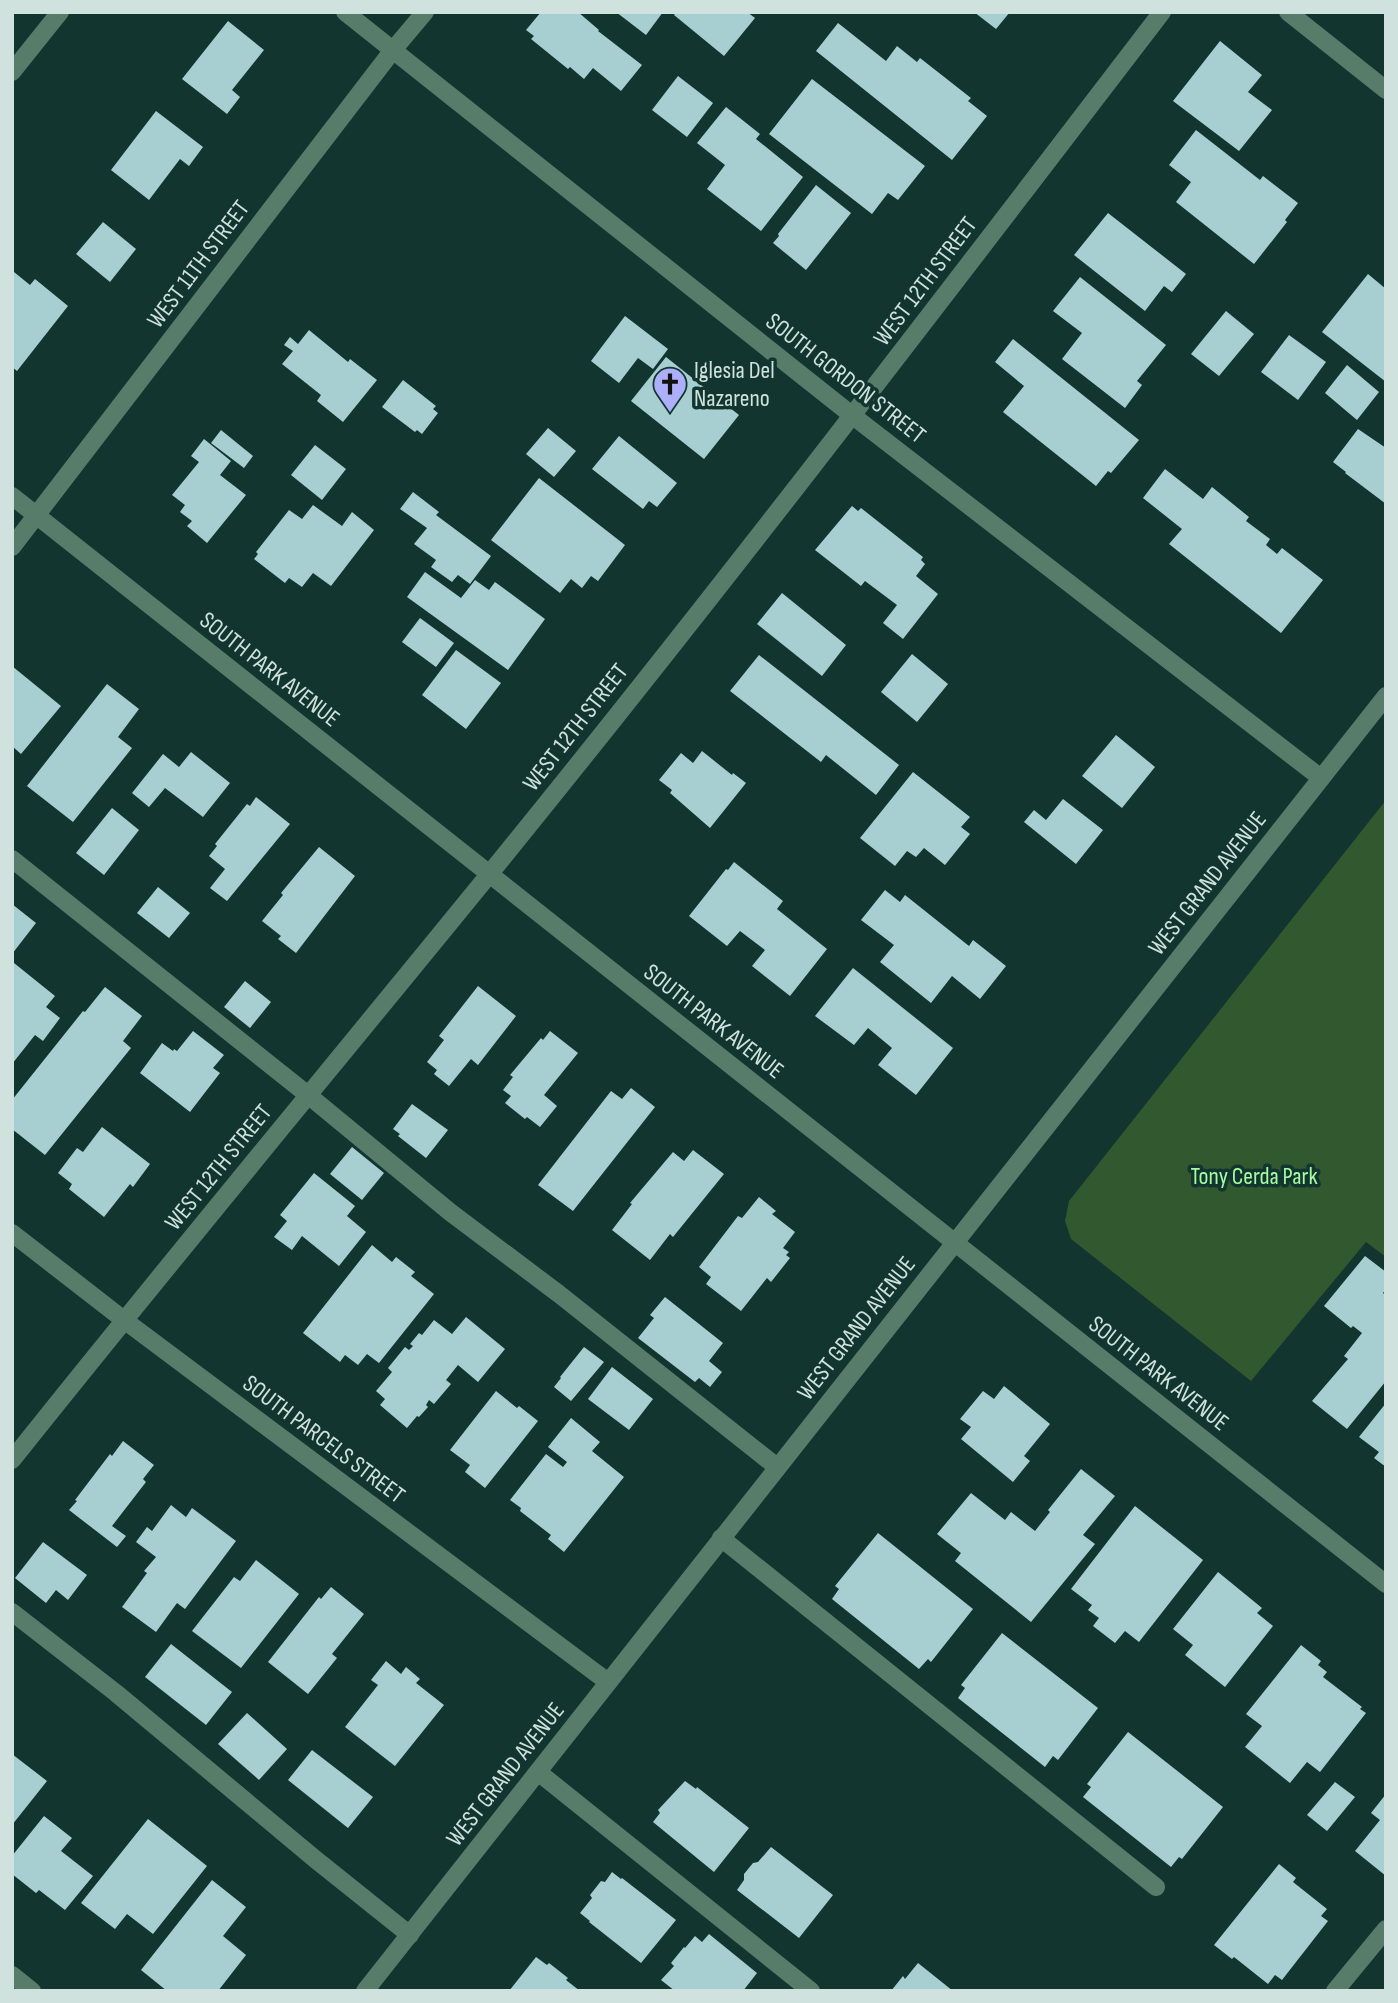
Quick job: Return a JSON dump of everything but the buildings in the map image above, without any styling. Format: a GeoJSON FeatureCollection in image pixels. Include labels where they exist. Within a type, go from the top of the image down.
{"type":"FeatureCollection","features":[{"type":"Feature","properties":{"kind":"street"},"geometry":{"type":"LineString","coordinates":[[12,72],[60,12]]}},
{"type":"Feature","properties":{"kind":"street","name":"SOUTH GORDON STREET"},"geometry":{"type":"LineString","coordinates":[[345,12],[853,415],[1321,778]]}},
{"type":"Feature","properties":{"kind":"street","name":"WEST 11TH STREET"},"geometry":{"type":"LineString","coordinates":[[12,547],[393,50],[425,12]]}},
{"type":"Feature","properties":{"kind":"street","name":"WEST 12TH STREET"},"geometry":{"type":"LineString","coordinates":[[12,1460],[490,874],[853,415],[1162,12]]}},
{"type":"Feature","properties":{"kind":"street"},"geometry":{"type":"LineString","coordinates":[[1288,12],[1386,90]]}},
{"type":"Feature","properties":{"kind":"street","name":"SOUTH PARK AVENUE"},"geometry":{"type":"LineString","coordinates":[[12,496],[1386,1584]]}},
{"type":"Feature","properties":{"kind":"street","name":"WEST GRAND AVENUE"},"geometry":{"type":"LineString","coordinates":[[365,1991],[1386,696]]}},
{"type":"Feature","properties":{"kind":"street"},"geometry":{"type":"LineString","coordinates":[[12,859],[450,1212],[559,1294],[777,1467]]}},
{"type":"Feature","properties":{"kind":"street","name":"SOUTH PARCELS STREET"},"geometry":{"type":"LineString","coordinates":[[12,1233],[608,1682]]}},
{"type":"Feature","properties":{"kind":"street"},"geometry":{"type":"LineString","coordinates":[[720,1538],[1156,1887]]}},
{"type":"Feature","properties":{"kind":"street"},"geometry":{"type":"LineString","coordinates":[[12,1612],[116,1693],[410,1935]]}},
{"type":"Feature","properties":{"kind":"street"},"geometry":{"type":"LineString","coordinates":[[538,1772],[811,1991]]}},
{"type":"Feature","properties":{"kind":"street"},"geometry":{"type":"LineString","coordinates":[[1335,1991],[1386,1928]]}},
{"type":"Feature","properties":{"kind":"street"},"geometry":{"type":"LineString","coordinates":[[12,1975],[32,1991]]}},
{"type":"Feature","properties":{"kind":"green space","name":"Tony Cerda Park"},"geometry":{"type":"Polygon","coordinates":[[[1386,800],[1386,1257],[1366,1242],[1251,1381],[1071,1239],[1065,1221],[1069,1201],[1386,800]]]}},
{"type":"Feature","properties":{"kind":"place","name":"Iglesia Del Nazareno"},"geometry":{"type":"Point","coordinates":[670,414]}}]}
